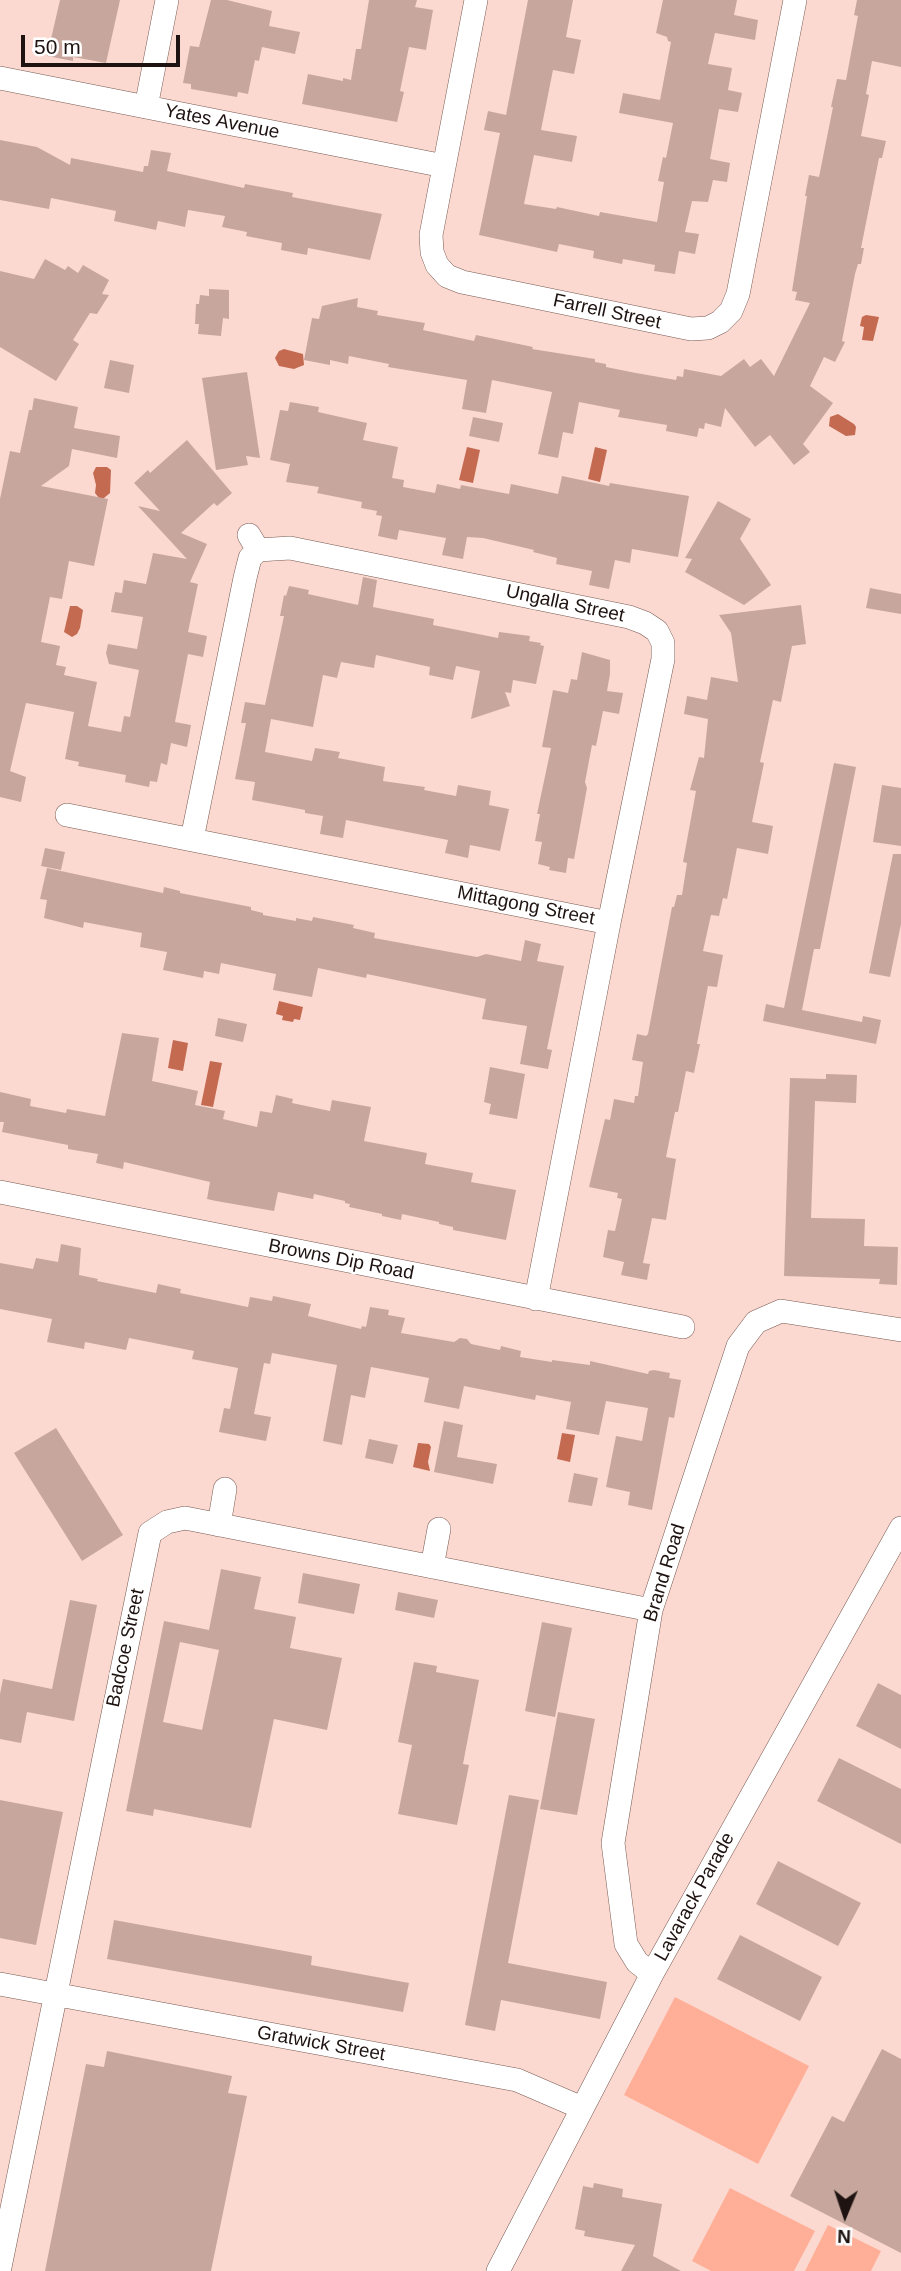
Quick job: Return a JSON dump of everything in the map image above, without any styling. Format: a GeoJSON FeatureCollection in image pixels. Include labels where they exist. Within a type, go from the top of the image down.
{"type":"FeatureCollection","features":[{"type":"Feature","properties":{"kind":"street"},"geometry":{"type":"LineString","coordinates":[[146,107],[167,0]]}},
{"type":"Feature","properties":{"kind":"street","name":"Farrell Street"},"geometry":{"type":"LineString","coordinates":[[476,0],[431,243],[437,265],[447,276],[462,282],[699,329],[714,325],[731,311],[738,294],[795,0]]}},
{"type":"Feature","properties":{"kind":"street","name":"Yates Avenue"},"geometry":{"type":"LineString","coordinates":[[0,78],[444,166]]}},
{"type":"Feature","properties":{"kind":"street","name":"Ungalla Street"},"geometry":{"type":"LineString","coordinates":[[192,839],[254,542],[290,548],[629,617],[657,631],[663,643],[663,659],[609,923]]}},
{"type":"Feature","properties":{"kind":"street","name":"Mittagong Street"},"geometry":{"type":"LineString","coordinates":[[67,815],[609,923],[536,1299]]}},
{"type":"Feature","properties":{"kind":"street","name":"Browns Dip Road"},"geometry":{"type":"LineString","coordinates":[[0,1192],[683,1327]]}},
{"type":"Feature","properties":{"kind":"street","name":"Brand Road"},"geometry":{"type":"LineString","coordinates":[[652,1975],[637,1962],[626,1944],[613,1843],[651,1610],[738,1346],[756,1322],[781,1311],[901,1329]]}},
{"type":"Feature","properties":{"kind":"street"},"geometry":{"type":"LineString","coordinates":[[219,1525],[225,1489]]}},
{"type":"Feature","properties":{"kind":"street","name":"Badcoe Street"},"geometry":{"type":"LineString","coordinates":[[0,2267],[150,1533],[167,1522],[185,1518],[651,1610]]}},
{"type":"Feature","properties":{"kind":"street","name":"Lavarack Parade"},"geometry":{"type":"LineString","coordinates":[[498,2271],[652,1975],[901,1528]]}},
{"type":"Feature","properties":{"kind":"street"},"geometry":{"type":"LineString","coordinates":[[432,1567],[439,1529]]}},
{"type":"Feature","properties":{"kind":"street","name":"Gratwick Street"},"geometry":{"type":"LineString","coordinates":[[0,1984],[517,2080],[582,2108]]}},
{"type":"Feature","properties":{"kind":"shaded area"},"geometry":{"type":"Polygon","coordinates":[[[862,317],[879,317],[873,341],[862,340],[864,327],[860,326],[862,317]]]}},
{"type":"Feature","properties":{"kind":"shaded area"},"geometry":{"type":"Polygon","coordinates":[[[284,349],[303,354],[304,365],[294,369],[279,366],[275,358],[279,351],[284,349]]]}},
{"type":"Feature","properties":{"kind":"shaded area"},"geometry":{"type":"Polygon","coordinates":[[[838,414],[854,424],[855,435],[846,436],[829,426],[830,417],[838,414]]]}},
{"type":"Feature","properties":{"kind":"shaded area"},"geometry":{"type":"Polygon","coordinates":[[[467,447],[480,450],[473,483],[459,480],[467,447]]]}},
{"type":"Feature","properties":{"kind":"shaded area"},"geometry":{"type":"Polygon","coordinates":[[[595,447],[607,450],[600,482],[588,479],[595,447]]]}},
{"type":"Feature","properties":{"kind":"shaded area"},"geometry":{"type":"Polygon","coordinates":[[[96,467],[107,467],[111,470],[110,493],[104,498],[99,498],[95,493],[93,473],[96,467]]]}},
{"type":"Feature","properties":{"kind":"shaded area"},"geometry":{"type":"Polygon","coordinates":[[[70,606],[83,610],[80,628],[72,637],[64,632],[70,606]]]}},
{"type":"Feature","properties":{"kind":"shaded area"},"geometry":{"type":"Polygon","coordinates":[[[279,1001],[303,1007],[300,1020],[282,1020],[283,1016],[276,1014],[279,1001]]]}},
{"type":"Feature","properties":{"kind":"shaded area"},"geometry":{"type":"Polygon","coordinates":[[[173,1040],[188,1043],[183,1071],[168,1068],[173,1040]]]}},
{"type":"Feature","properties":{"kind":"shaded area"},"geometry":{"type":"Polygon","coordinates":[[[210,1061],[222,1063],[213,1107],[201,1105],[210,1061]]]}},
{"type":"Feature","properties":{"kind":"shaded area"},"geometry":{"type":"Polygon","coordinates":[[[562,1433],[575,1435],[570,1462],[557,1459],[562,1433]]]}},
{"type":"Feature","properties":{"kind":"shaded area"},"geometry":{"type":"Polygon","coordinates":[[[418,1443],[429,1444],[431,1447],[428,1462],[430,1471],[413,1467],[418,1443]]]}},
{"type":"Feature","properties":{"kind":"shaded area"},"geometry":{"type":"Polygon","coordinates":[[[675,1997],[809,2066],[758,2164],[624,2095],[675,1997]]]}},
{"type":"Feature","properties":{"kind":"shaded area"},"geometry":{"type":"Polygon","coordinates":[[[730,2188],[815,2231],[794,2271],[711,2271],[692,2261],[730,2188]]]}},
{"type":"Feature","properties":{"kind":"shaded area"},"geometry":{"type":"Polygon","coordinates":[[[828,2225],[881,2251],[871,2271],[805,2271],[828,2225]]]}},
{"type":"Feature","properties":{"kind":"building"},"geometry":{"type":"Polygon","coordinates":[[[60,0],[120,0],[106,63],[47,56],[60,0]]]}},
{"type":"Feature","properties":{"kind":"building"},"geometry":{"type":"Polygon","coordinates":[[[211,0],[227,0],[272,11],[269,26],[300,32],[295,54],[262,47],[259,61],[255,60],[248,94],[238,92],[237,97],[191,89],[191,84],[183,83],[190,46],[199,47],[211,0]]]}},
{"type":"Feature","properties":{"kind":"building"},"geometry":{"type":"Polygon","coordinates":[[[369,0],[417,0],[415,7],[433,10],[426,50],[409,47],[400,91],[404,92],[397,122],[302,104],[308,74],[351,80],[356,49],[361,49],[369,0]]]}},
{"type":"Feature","properties":{"kind":"building"},"geometry":{"type":"Polygon","coordinates":[[[528,0],[573,0],[566,37],[581,40],[574,74],[553,70],[541,130],[577,136],[572,162],[534,155],[524,204],[557,207],[599,216],[600,212],[657,222],[664,182],[658,181],[673,123],[619,113],[623,93],[660,100],[671,42],[667,37],[656,33],[663,0],[737,0],[734,15],[758,20],[755,40],[715,33],[708,64],[732,68],[728,90],[742,93],[738,112],[719,109],[710,159],[730,163],[727,182],[713,180],[708,202],[692,201],[685,232],[699,234],[695,254],[679,251],[675,274],[654,271],[655,265],[623,259],[622,264],[593,258],[594,251],[559,244],[557,252],[479,235],[500,133],[484,130],[488,111],[506,115],[528,0]]]}},
{"type":"Feature","properties":{"kind":"building"},"geometry":{"type":"Polygon","coordinates":[[[857,0],[901,0],[901,67],[872,61],[861,136],[886,141],[882,158],[879,158],[861,248],[864,248],[861,264],[858,264],[855,274],[842,341],[845,342],[835,362],[824,357],[810,386],[833,403],[803,444],[810,452],[794,465],[770,435],[755,447],[725,408],[721,427],[705,423],[704,429],[699,428],[697,437],[666,431],[667,425],[618,417],[620,410],[579,402],[573,434],[563,432],[558,458],[538,454],[552,392],[492,380],[486,413],[462,409],[467,380],[388,367],[389,364],[349,356],[348,364],[330,360],[330,365],[304,360],[312,318],[319,319],[322,306],[358,298],[357,307],[378,311],[377,315],[425,323],[423,330],[474,341],[476,335],[533,347],[532,349],[595,359],[595,362],[606,364],[606,367],[636,373],[676,380],[677,376],[683,377],[684,369],[721,376],[744,359],[750,367],[761,359],[774,376],[810,303],[795,300],[797,292],[792,291],[805,196],[809,175],[819,177],[837,79],[846,80],[858,16],[854,15],[857,0]]]}},
{"type":"Feature","properties":{"kind":"building"},"geometry":{"type":"Polygon","coordinates":[[[0,140],[37,147],[70,165],[71,158],[143,172],[144,166],[148,166],[151,150],[171,153],[167,171],[244,188],[245,184],[293,193],[292,197],[382,214],[370,260],[308,248],[307,255],[281,250],[282,243],[246,236],[247,232],[222,227],[225,216],[188,210],[185,227],[158,221],[156,230],[114,221],[116,211],[51,198],[49,209],[0,200],[0,140]]]}},
{"type":"Feature","properties":{"kind":"building"},"geometry":{"type":"Polygon","coordinates":[[[45,259],[65,270],[68,266],[78,273],[83,265],[109,280],[102,294],[109,295],[97,314],[90,313],[73,340],[79,344],[56,381],[0,347],[0,271],[34,279],[45,259]]]}},
{"type":"Feature","properties":{"kind":"building"},"geometry":{"type":"Polygon","coordinates":[[[209,289],[229,290],[229,319],[223,318],[221,336],[198,334],[199,324],[195,324],[196,304],[199,304],[200,295],[209,296],[209,289]]]}},
{"type":"Feature","properties":{"kind":"building"},"geometry":{"type":"Polygon","coordinates":[[[110,360],[134,365],[129,393],[104,388],[110,360]]]}},
{"type":"Feature","properties":{"kind":"building"},"geometry":{"type":"Polygon","coordinates":[[[247,372],[260,458],[246,456],[248,465],[216,470],[202,378],[247,372]]]}},
{"type":"Feature","properties":{"kind":"building"},"geometry":{"type":"Polygon","coordinates":[[[34,398],[78,407],[74,428],[120,436],[117,458],[72,449],[69,466],[41,486],[108,499],[94,566],[69,561],[62,599],[50,597],[41,642],[60,646],[56,665],[66,667],[64,675],[97,682],[88,726],[121,732],[124,716],[130,717],[139,670],[109,664],[106,653],[108,644],[137,649],[143,617],[111,612],[115,592],[122,593],[124,580],[146,584],[153,553],[187,559],[138,506],[160,511],[134,483],[148,470],[150,473],[187,440],[232,493],[217,506],[214,503],[181,533],[207,544],[190,582],[198,584],[188,632],[207,636],[203,657],[188,654],[175,722],[191,725],[187,747],[171,743],[167,765],[161,763],[157,782],[150,781],[149,787],[125,782],[126,775],[78,766],[79,762],[65,759],[74,712],[26,703],[10,771],[26,777],[21,802],[0,797],[0,499],[10,451],[20,453],[34,398]]]}},
{"type":"Feature","properties":{"kind":"building"},"geometry":{"type":"Polygon","coordinates":[[[290,402],[319,407],[318,412],[367,423],[363,440],[398,447],[392,478],[404,480],[403,487],[435,493],[437,484],[460,489],[461,485],[509,494],[511,484],[558,494],[562,476],[609,486],[610,483],[689,496],[678,557],[632,549],[630,563],[615,560],[609,589],[589,585],[592,571],[556,564],[557,558],[483,538],[467,537],[463,559],[442,555],[446,538],[399,530],[397,540],[378,536],[382,516],[376,515],[377,511],[361,508],[362,502],[317,493],[319,487],[286,482],[290,464],[270,460],[280,410],[288,411],[290,402]]]}},
{"type":"Feature","properties":{"kind":"building"},"geometry":{"type":"Polygon","coordinates":[[[473,417],[503,423],[499,442],[469,436],[473,417]]]}},
{"type":"Feature","properties":{"kind":"building"},"geometry":{"type":"Polygon","coordinates":[[[718,501],[751,519],[740,539],[771,585],[744,605],[685,572],[692,559],[685,558],[718,501]]]}},
{"type":"Feature","properties":{"kind":"building"},"geometry":{"type":"Polygon","coordinates":[[[363,577],[377,580],[373,607],[434,619],[433,625],[498,638],[499,632],[530,636],[529,641],[544,646],[536,684],[513,680],[511,693],[505,692],[510,706],[471,719],[480,671],[456,666],[453,680],[429,675],[430,667],[376,655],[374,668],[341,662],[337,678],[323,675],[313,727],[271,719],[265,752],[312,761],[315,748],[340,752],[338,758],[385,767],[383,781],[425,787],[424,790],[456,796],[458,785],[491,791],[489,805],[509,809],[500,851],[470,845],[468,858],[445,853],[448,840],[346,820],[343,838],[320,834],[323,816],[252,800],[255,782],[235,779],[246,723],[241,723],[245,702],[265,705],[284,616],[280,616],[284,595],[286,596],[289,586],[309,590],[308,594],[358,605],[363,577]]]}},
{"type":"Feature","properties":{"kind":"building"},"geometry":{"type":"Polygon","coordinates":[[[870,588],[901,594],[901,614],[866,608],[870,588]]]}},
{"type":"Feature","properties":{"kind":"building"},"geometry":{"type":"Polygon","coordinates":[[[801,605],[806,644],[792,646],[781,702],[773,700],[760,762],[764,763],[752,822],[773,826],[768,854],[737,848],[727,899],[723,898],[719,916],[711,915],[703,951],[723,955],[717,987],[708,986],[694,1073],[686,1071],[678,1112],[675,1112],[666,1157],[676,1159],[666,1220],[652,1218],[643,1263],[650,1264],[647,1280],[621,1275],[624,1262],[603,1257],[608,1230],[615,1231],[622,1199],[617,1198],[618,1193],[589,1187],[605,1119],[610,1120],[614,1099],[634,1103],[635,1096],[638,1096],[643,1062],[632,1060],[637,1034],[648,1034],[672,907],[677,895],[682,895],[687,863],[683,862],[696,791],[690,790],[699,757],[704,758],[708,719],[684,714],[687,696],[707,700],[711,677],[738,682],[731,633],[719,615],[801,605]]]}},
{"type":"Feature","properties":{"kind":"building"},"geometry":{"type":"Polygon","coordinates":[[[582,652],[610,660],[607,691],[623,693],[619,714],[603,711],[596,746],[592,745],[574,859],[568,858],[566,873],[549,870],[550,867],[538,864],[542,842],[535,841],[540,814],[537,814],[551,748],[542,747],[553,690],[568,693],[571,679],[577,680],[582,652]]]}},
{"type":"Feature","properties":{"kind":"building"},"geometry":{"type":"Polygon","coordinates":[[[834,763],[856,767],[820,949],[814,949],[802,1010],[862,1022],[863,1016],[881,1020],[876,1044],[763,1021],[766,1004],[784,1008],[834,763]]]}},
{"type":"Feature","properties":{"kind":"building"},"geometry":{"type":"Polygon","coordinates":[[[882,785],[901,788],[901,846],[873,842],[882,785]]]}},
{"type":"Feature","properties":{"kind":"building"},"geometry":{"type":"Polygon","coordinates":[[[45,848],[65,852],[61,870],[41,866],[45,848]]]}},
{"type":"Feature","properties":{"kind":"building"},"geometry":{"type":"Polygon","coordinates":[[[893,854],[901,854],[901,924],[890,977],[869,973],[893,854]]]}},
{"type":"Feature","properties":{"kind":"building"},"geometry":{"type":"Polygon","coordinates":[[[47,868],[163,893],[164,887],[180,893],[251,907],[251,910],[263,915],[296,921],[296,918],[312,921],[313,917],[354,925],[353,928],[375,933],[374,938],[477,957],[486,954],[521,961],[525,940],[541,944],[537,961],[564,966],[547,1049],[552,1050],[548,1069],[520,1064],[527,1026],[482,1019],[486,999],[367,974],[366,978],[318,968],[312,997],[273,990],[276,974],[221,963],[219,974],[204,971],[203,978],[163,970],[167,952],[140,947],[142,933],[84,922],[83,928],[44,918],[47,900],[40,899],[47,868]]]}},
{"type":"Feature","properties":{"kind":"building"},"geometry":{"type":"Polygon","coordinates":[[[218,1018],[247,1024],[243,1042],[215,1036],[218,1018]]]}},
{"type":"Feature","properties":{"kind":"building"},"geometry":{"type":"Polygon","coordinates":[[[122,1033],[159,1038],[152,1081],[198,1091],[195,1105],[225,1111],[223,1119],[257,1127],[260,1111],[272,1113],[276,1095],[293,1099],[292,1103],[330,1111],[332,1100],[371,1107],[364,1141],[427,1153],[425,1164],[473,1173],[471,1182],[516,1190],[506,1240],[453,1230],[453,1227],[439,1222],[402,1214],[401,1220],[382,1216],[349,1207],[350,1204],[345,1201],[314,1194],[313,1199],[278,1192],[274,1211],[216,1201],[207,1199],[210,1182],[124,1162],[123,1169],[96,1163],[98,1154],[2,1132],[4,1122],[0,1122],[0,1092],[31,1099],[30,1106],[66,1113],[67,1109],[105,1116],[122,1033]]]}},
{"type":"Feature","properties":{"kind":"building"},"geometry":{"type":"Polygon","coordinates":[[[490,1067],[525,1074],[517,1119],[489,1114],[491,1104],[484,1102],[490,1067]]]}},
{"type":"Feature","properties":{"kind":"building"},"geometry":{"type":"Polygon","coordinates":[[[826,1074],[857,1075],[856,1103],[815,1101],[811,1218],[865,1219],[864,1246],[898,1247],[897,1285],[879,1284],[880,1279],[784,1276],[790,1078],[826,1079],[826,1074]]]}},
{"type":"Feature","properties":{"kind":"building"},"geometry":{"type":"Polygon","coordinates":[[[61,1244],[81,1248],[79,1275],[98,1279],[97,1281],[156,1293],[158,1284],[181,1289],[180,1293],[248,1307],[250,1297],[272,1301],[273,1296],[311,1304],[308,1316],[361,1329],[362,1326],[366,1327],[370,1307],[389,1310],[388,1315],[405,1318],[401,1333],[454,1342],[460,1338],[467,1339],[471,1344],[500,1350],[501,1346],[521,1351],[520,1357],[552,1362],[590,1365],[590,1361],[648,1374],[654,1370],[670,1373],[669,1378],[681,1380],[674,1418],[669,1417],[652,1510],[628,1505],[630,1492],[606,1487],[616,1436],[642,1441],[648,1408],[606,1401],[599,1435],[566,1429],[571,1402],[536,1395],[535,1400],[464,1386],[459,1409],[424,1402],[429,1378],[371,1367],[365,1398],[351,1395],[342,1445],[323,1441],[337,1365],[272,1353],[270,1364],[264,1363],[254,1414],[271,1417],[266,1441],[219,1432],[224,1408],[230,1409],[238,1368],[192,1359],[194,1351],[129,1338],[126,1350],[85,1342],[84,1349],[47,1342],[52,1319],[0,1309],[0,1263],[33,1269],[36,1258],[58,1262],[61,1244]]]}},
{"type":"Feature","properties":{"kind":"building"},"geometry":{"type":"Polygon","coordinates":[[[444,1421],[463,1425],[457,1457],[497,1464],[493,1484],[434,1472],[444,1421]]]}},
{"type":"Feature","properties":{"kind":"building"},"geometry":{"type":"Polygon","coordinates":[[[56,1428],[123,1535],[82,1561],[14,1453],[56,1428]]]}},
{"type":"Feature","properties":{"kind":"building"},"geometry":{"type":"Polygon","coordinates":[[[369,1439],[398,1445],[393,1464],[365,1458],[369,1439]]]}},
{"type":"Feature","properties":{"kind":"building"},"geometry":{"type":"Polygon","coordinates":[[[574,1473],[598,1478],[592,1506],[568,1502],[574,1473]]]}},
{"type":"Feature","properties":{"kind":"building"},"geometry":{"type":"Polygon","coordinates":[[[221,1569],[261,1577],[254,1609],[296,1617],[290,1648],[342,1658],[327,1730],[274,1719],[251,1828],[154,1809],[153,1816],[126,1811],[164,1621],[209,1630],[221,1569]],[[180,1642],[163,1722],[202,1730],[219,1650],[180,1642]]]}},
{"type":"Feature","properties":{"kind":"building"},"geometry":{"type":"Polygon","coordinates":[[[303,1573],[360,1584],[354,1614],[298,1603],[303,1573]]]}},
{"type":"Feature","properties":{"kind":"building"},"geometry":{"type":"Polygon","coordinates":[[[398,1592],[438,1600],[434,1618],[395,1610],[398,1592]]]}},
{"type":"Feature","properties":{"kind":"building"},"geometry":{"type":"Polygon","coordinates":[[[70,1600],[97,1605],[74,1721],[27,1712],[21,1743],[0,1739],[0,1694],[3,1679],[52,1689],[70,1600]]]}},
{"type":"Feature","properties":{"kind":"building"},"geometry":{"type":"Polygon","coordinates":[[[542,1622],[572,1628],[555,1717],[525,1711],[542,1622]]]}},
{"type":"Feature","properties":{"kind":"building"},"geometry":{"type":"Polygon","coordinates":[[[414,1662],[437,1666],[436,1672],[479,1680],[463,1764],[469,1765],[457,1825],[398,1814],[412,1745],[398,1742],[414,1662]]]}},
{"type":"Feature","properties":{"kind":"building"},"geometry":{"type":"Polygon","coordinates":[[[878,1683],[901,1695],[901,1749],[856,1726],[878,1683]]]}},
{"type":"Feature","properties":{"kind":"building"},"geometry":{"type":"Polygon","coordinates":[[[558,1712],[595,1719],[577,1815],[540,1809],[558,1712]]]}},
{"type":"Feature","properties":{"kind":"building"},"geometry":{"type":"Polygon","coordinates":[[[839,1758],[901,1789],[901,1844],[817,1801],[839,1758]]]}},
{"type":"Feature","properties":{"kind":"building"},"geometry":{"type":"Polygon","coordinates":[[[509,1795],[539,1800],[508,1963],[607,1982],[600,2019],[501,2000],[495,2031],[465,2025],[509,1795]]]}},
{"type":"Feature","properties":{"kind":"building"},"geometry":{"type":"Polygon","coordinates":[[[0,1800],[63,1812],[36,1945],[0,1938],[0,1800]]]}},
{"type":"Feature","properties":{"kind":"building"},"geometry":{"type":"Polygon","coordinates":[[[778,1861],[861,1903],[838,1946],[756,1904],[778,1861]]]}},
{"type":"Feature","properties":{"kind":"building"},"geometry":{"type":"Polygon","coordinates":[[[114,1920],[312,1956],[311,1965],[409,1983],[403,2012],[107,1959],[114,1920]]]}},
{"type":"Feature","properties":{"kind":"building"},"geometry":{"type":"Polygon","coordinates":[[[740,1935],[822,1977],[800,2021],[717,1979],[740,1935]]]}},
{"type":"Feature","properties":{"kind":"building"},"geometry":{"type":"Polygon","coordinates":[[[882,2049],[901,2059],[901,2253],[790,2196],[832,2116],[844,2122],[882,2049]]]}},
{"type":"Feature","properties":{"kind":"building"},"geometry":{"type":"Polygon","coordinates":[[[107,2051],[232,2076],[228,2093],[247,2096],[211,2271],[45,2271],[86,2064],[104,2067],[107,2051]]]}},
{"type":"Feature","properties":{"kind":"building"},"geometry":{"type":"Polygon","coordinates":[[[594,2183],[623,2189],[622,2197],[662,2204],[653,2256],[681,2271],[621,2271],[635,2245],[584,2236],[585,2231],[575,2229],[583,2186],[593,2188],[594,2183]]]}}]}
